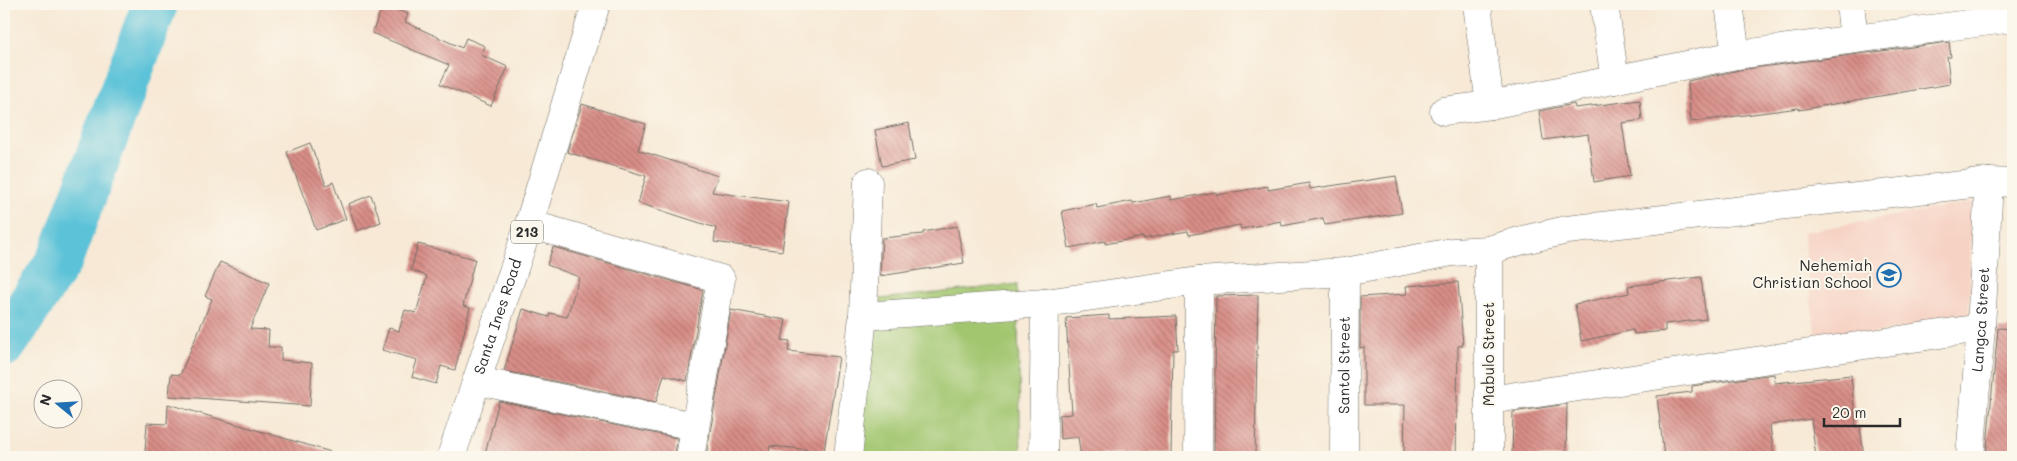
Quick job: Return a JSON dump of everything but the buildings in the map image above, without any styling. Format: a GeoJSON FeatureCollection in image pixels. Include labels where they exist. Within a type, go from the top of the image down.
{"type":"FeatureCollection","features":[{"type":"Feature","properties":{"kind":"street","name":"Santa Ines Road"},"geometry":{"type":"LineString","coordinates":[[452,457],[530,224],[596,4]]}},
{"type":"Feature","properties":{"kind":"street"},"geometry":{"type":"LineString","coordinates":[[1477,4],[1490,105]]}},
{"type":"Feature","properties":{"kind":"street"},"geometry":{"type":"LineString","coordinates":[[1604,4],[1615,80]]}},
{"type":"Feature","properties":{"kind":"street"},"geometry":{"type":"LineString","coordinates":[[1729,4],[1736,55]]}},
{"type":"Feature","properties":{"kind":"street"},"geometry":{"type":"LineString","coordinates":[[1850,4],[1854,38]]}},
{"type":"Feature","properties":{"kind":"street"},"geometry":{"type":"LineString","coordinates":[[1444,111],[1490,105],[1736,55],[1854,38],[1996,14]]}},
{"type":"Feature","properties":{"kind":"street"},"geometry":{"type":"LineString","coordinates":[[848,457],[863,316],[868,182]]}},
{"type":"Feature","properties":{"kind":"street"},"geometry":{"type":"LineString","coordinates":[[863,316],[1045,303],[1199,281],[1345,272],[1452,252],[1489,250],[1567,230],[2001,182]]}},
{"type":"Feature","properties":{"kind":"street","name":"Langca Street"},"geometry":{"type":"LineString","coordinates":[[1970,457],[1981,328],[2001,182]]}},
{"type":"Feature","properties":{"kind":"street"},"geometry":{"type":"LineString","coordinates":[[530,224],[721,279],[690,457]]}},
{"type":"Feature","properties":{"kind":"street","name":"Mabulo Street"},"geometry":{"type":"LineString","coordinates":[[1488,457],[1489,250]]}},
{"type":"Feature","properties":{"kind":"street","name":"Santol Street"},"geometry":{"type":"LineString","coordinates":[[1344,457],[1345,272]]}},
{"type":"Feature","properties":{"kind":"street"},"geometry":{"type":"LineString","coordinates":[[1198,457],[1199,281]]}},
{"type":"Feature","properties":{"kind":"street"},"geometry":{"type":"LineString","coordinates":[[1043,457],[1045,303]]}},
{"type":"Feature","properties":{"kind":"street"},"geometry":{"type":"LineString","coordinates":[[1489,400],[1981,328]]}},
{"type":"Feature","properties":{"kind":"street"},"geometry":{"type":"LineString","coordinates":[[478,381],[694,426]]}},
{"type":"Feature","properties":{"kind":"shaded area","name":"Nehemiah Christian School"},"geometry":{"type":"Polygon","coordinates":[[[1972,202],[1969,319],[1816,342],[1803,232],[1972,202]]]}},
{"type":"Feature","properties":{"kind":"green space"},"geometry":{"type":"Polygon","coordinates":[[[1017,284],[1021,457],[853,457],[870,300],[1017,284]]]}},
{"type":"Feature","properties":{"kind":"waterway"},"geometry":{"type":"LineString","coordinates":[[4,344],[60,259],[155,4]]}},
{"type":"Feature","properties":{"kind":"place","name":"Nehemiah Christian School"},"geometry":{"type":"Point","coordinates":[1889,275]}}]}
